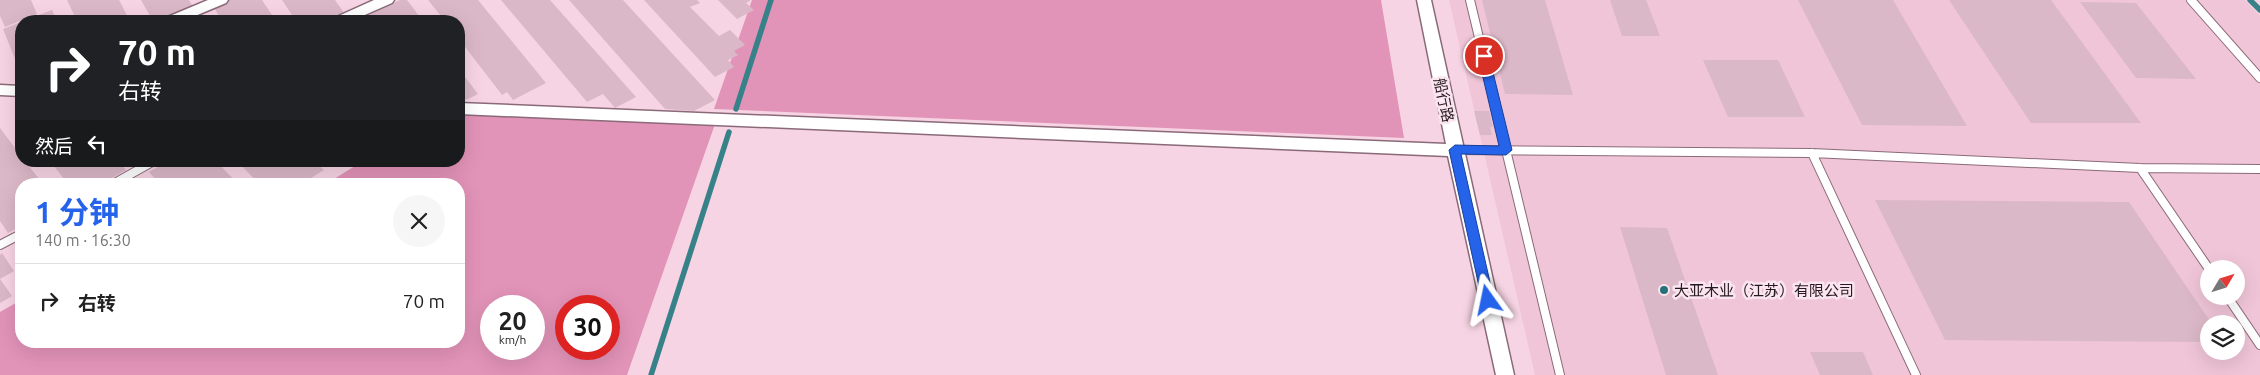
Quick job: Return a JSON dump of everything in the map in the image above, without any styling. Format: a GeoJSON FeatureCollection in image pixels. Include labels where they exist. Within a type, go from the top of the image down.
{"type":"FeatureCollection","features":[{"type":"Feature","properties":{"kind":"street"},"geometry":{"type":"LineString","coordinates":[[185,15],[221,0]]}},
{"type":"Feature","properties":{"kind":"street"},"geometry":{"type":"LineString","coordinates":[[353,15],[387,0]]}},
{"type":"Feature","properties":{"kind":"street","name":"船行路"},"geometry":{"type":"LineString","coordinates":[[1424,0],[1505,375]]}},
{"type":"Feature","properties":{"kind":"street"},"geometry":{"type":"LineString","coordinates":[[465,109],[1455,150]]}},
{"type":"Feature","properties":{"kind":"lane"},"geometry":{"type":"LineString","coordinates":[[1470,0],[1560,375]]}},
{"type":"Feature","properties":{"kind":"lane"},"geometry":{"type":"LineString","coordinates":[[2192,0],[2260,78]]}},
{"type":"Feature","properties":{"kind":"lane"},"geometry":{"type":"LineString","coordinates":[[1455,150],[1812,153],[2140,168],[2260,169]]}},
{"type":"Feature","properties":{"kind":"lane"},"geometry":{"type":"LineString","coordinates":[[1812,153],[1916,375]]}},
{"type":"Feature","properties":{"kind":"lane"},"geometry":{"type":"LineString","coordinates":[[124,178],[143,167]]}},
{"type":"Feature","properties":{"kind":"lane"},"geometry":{"type":"LineString","coordinates":[[2140,168],[2203,260]]}},
{"type":"Feature","properties":{"kind":"lane"},"geometry":{"type":"LineString","coordinates":[[0,245],[15,237]]}},
{"type":"Feature","properties":{"kind":"lane"},"geometry":{"type":"LineString","coordinates":[[2233,305],[2260,345]]}},
{"type":"Feature","properties":{"kind":"shaded area"},"geometry":{"type":"Polygon","coordinates":[[[752,0],[1381,0],[1404,138],[714,109],[752,0]]]}},
{"type":"Feature","properties":{"kind":"shaded area"},"geometry":{"type":"Polygon","coordinates":[[[1449,0],[2245,0],[2260,16],[2260,375],[1535,375],[1449,0]]]}},
{"type":"Feature","properties":{"kind":"shaded area"},"geometry":{"type":"Polygon","coordinates":[[[465,113],[715,124],[627,375],[0,375],[0,312],[15,303],[15,348],[465,348],[465,178],[336,178],[353,167],[465,167],[465,113]]]}},
{"type":"Feature","properties":{"kind":"building"},"geometry":{"type":"Polygon","coordinates":[[[0,0],[31,0],[37,14],[15,15],[15,23],[5,27],[0,16],[0,0]]]}},
{"type":"Feature","properties":{"kind":"building"},"geometry":{"type":"Polygon","coordinates":[[[67,0],[119,0],[127,15],[74,15],[67,0]]]}},
{"type":"Feature","properties":{"kind":"building"},"geometry":{"type":"Polygon","coordinates":[[[141,0],[189,0],[193,7],[173,15],[150,15],[141,0]]]}},
{"type":"Feature","properties":{"kind":"building"},"geometry":{"type":"Polygon","coordinates":[[[228,0],[262,0],[272,15],[218,15],[213,6],[228,0]]]}},
{"type":"Feature","properties":{"kind":"building"},"geometry":{"type":"Polygon","coordinates":[[[282,0],[335,0],[344,13],[339,15],[292,15],[282,0]]]}},
{"type":"Feature","properties":{"kind":"building"},"geometry":{"type":"Polygon","coordinates":[[[400,0],[407,0],[418,15],[365,15],[400,0]]]}},
{"type":"Feature","properties":{"kind":"building"},"geometry":{"type":"Polygon","coordinates":[[[428,0],[478,0],[546,83],[513,100],[507,92],[502,95],[465,47],[465,15],[440,15],[428,0]]]}},
{"type":"Feature","properties":{"kind":"building"},"geometry":{"type":"Polygon","coordinates":[[[501,0],[550,0],[636,97],[615,108],[603,94],[587,102],[501,0]]]}},
{"type":"Feature","properties":{"kind":"building"},"geometry":{"type":"Polygon","coordinates":[[[569,0],[623,0],[715,100],[694,111],[665,109],[569,0]]]}},
{"type":"Feature","properties":{"kind":"building"},"geometry":{"type":"Polygon","coordinates":[[[644,0],[697,0],[700,3],[690,7],[719,36],[730,30],[745,45],[734,51],[738,55],[728,60],[734,67],[715,77],[644,0]]]}},
{"type":"Feature","properties":{"kind":"building"},"geometry":{"type":"Polygon","coordinates":[[[718,0],[751,0],[746,3],[754,10],[737,19],[718,0]]]}},
{"type":"Feature","properties":{"kind":"building"},"geometry":{"type":"Polygon","coordinates":[[[1482,0],[1545,0],[1573,95],[1505,94],[1482,0]]]}},
{"type":"Feature","properties":{"kind":"building"},"geometry":{"type":"Polygon","coordinates":[[[1610,0],[1646,0],[1660,36],[1622,36],[1610,0]]]}},
{"type":"Feature","properties":{"kind":"building"},"geometry":{"type":"Polygon","coordinates":[[[1798,0],[1893,0],[1967,126],[1862,125],[1798,0]]]}},
{"type":"Feature","properties":{"kind":"building"},"geometry":{"type":"Polygon","coordinates":[[[1949,0],[2051,0],[2141,123],[2031,123],[1949,0]]]}},
{"type":"Feature","properties":{"kind":"building"},"geometry":{"type":"Polygon","coordinates":[[[2080,2],[2136,3],[2196,79],[2136,78],[2080,2]]]}},
{"type":"Feature","properties":{"kind":"building"},"geometry":{"type":"Polygon","coordinates":[[[52,10],[54,15],[39,15],[52,10]]]}},
{"type":"Feature","properties":{"kind":"building"},"geometry":{"type":"Polygon","coordinates":[[[200,11],[202,15],[191,15],[200,11]]]}},
{"type":"Feature","properties":{"kind":"building"},"geometry":{"type":"Polygon","coordinates":[[[15,24],[15,59],[3,29],[15,24]]]}},
{"type":"Feature","properties":{"kind":"building"},"geometry":{"type":"Polygon","coordinates":[[[1703,60],[1778,60],[1805,117],[1728,117],[1703,60]]]}},
{"type":"Feature","properties":{"kind":"building"},"geometry":{"type":"Polygon","coordinates":[[[465,77],[478,94],[466,100],[465,99],[465,77]]]}},
{"type":"Feature","properties":{"kind":"building"},"geometry":{"type":"Polygon","coordinates":[[[1474,111],[1489,111],[1493,127],[1490,127],[1492,135],[1480,135],[1474,111]]]}},
{"type":"Feature","properties":{"kind":"building"},"geometry":{"type":"Polygon","coordinates":[[[0,128],[15,148],[15,167],[30,167],[38,178],[15,178],[15,229],[8,233],[0,221],[0,128]]]}},
{"type":"Feature","properties":{"kind":"building"},"geometry":{"type":"Polygon","coordinates":[[[55,167],[124,167],[126,170],[112,178],[63,178],[55,167]]]}},
{"type":"Feature","properties":{"kind":"building"},"geometry":{"type":"Polygon","coordinates":[[[158,167],[222,167],[232,178],[154,178],[149,172],[158,167]]]}},
{"type":"Feature","properties":{"kind":"building"},"geometry":{"type":"Polygon","coordinates":[[[243,167],[321,167],[324,170],[311,178],[253,178],[243,167]]]}},
{"type":"Feature","properties":{"kind":"building"},"geometry":{"type":"Polygon","coordinates":[[[1875,200],[2129,202],[2206,315],[2200,315],[2200,342],[1945,340],[1875,200]]]}},
{"type":"Feature","properties":{"kind":"building"},"geometry":{"type":"Polygon","coordinates":[[[1620,227],[1667,228],[1718,375],[1666,375],[1620,227]]]}},
{"type":"Feature","properties":{"kind":"building"},"geometry":{"type":"Polygon","coordinates":[[[2,253],[14,271],[0,279],[0,255],[2,253]]]}},
{"type":"Feature","properties":{"kind":"building"},"geometry":{"type":"Polygon","coordinates":[[[0,279],[12,296],[0,303],[0,279]]]}},
{"type":"Feature","properties":{"kind":"building"},"geometry":{"type":"Polygon","coordinates":[[[1810,352],[1863,352],[1873,375],[1820,375],[1810,352]]]}},
{"type":"Feature","properties":{"kind":"waterway"},"geometry":{"type":"LineString","coordinates":[[736,109],[771,0]]}},
{"type":"Feature","properties":{"kind":"waterway"},"geometry":{"type":"LineString","coordinates":[[2250,0],[2260,10]]}},
{"type":"Feature","properties":{"kind":"waterway"},"geometry":{"type":"LineString","coordinates":[[651,375],[729,132]]}},
{"type":"Feature","properties":{"kind":"place","name":"大亚木业（江苏）有限公司"},"geometry":{"type":"Point","coordinates":[1664,290]}},
{"type":"Feature","properties":{"kind":"route"},"geometry":{"type":"LineString","coordinates":[[1484,56],[1506,150],[1455,150],[1488,300]]}}]}
